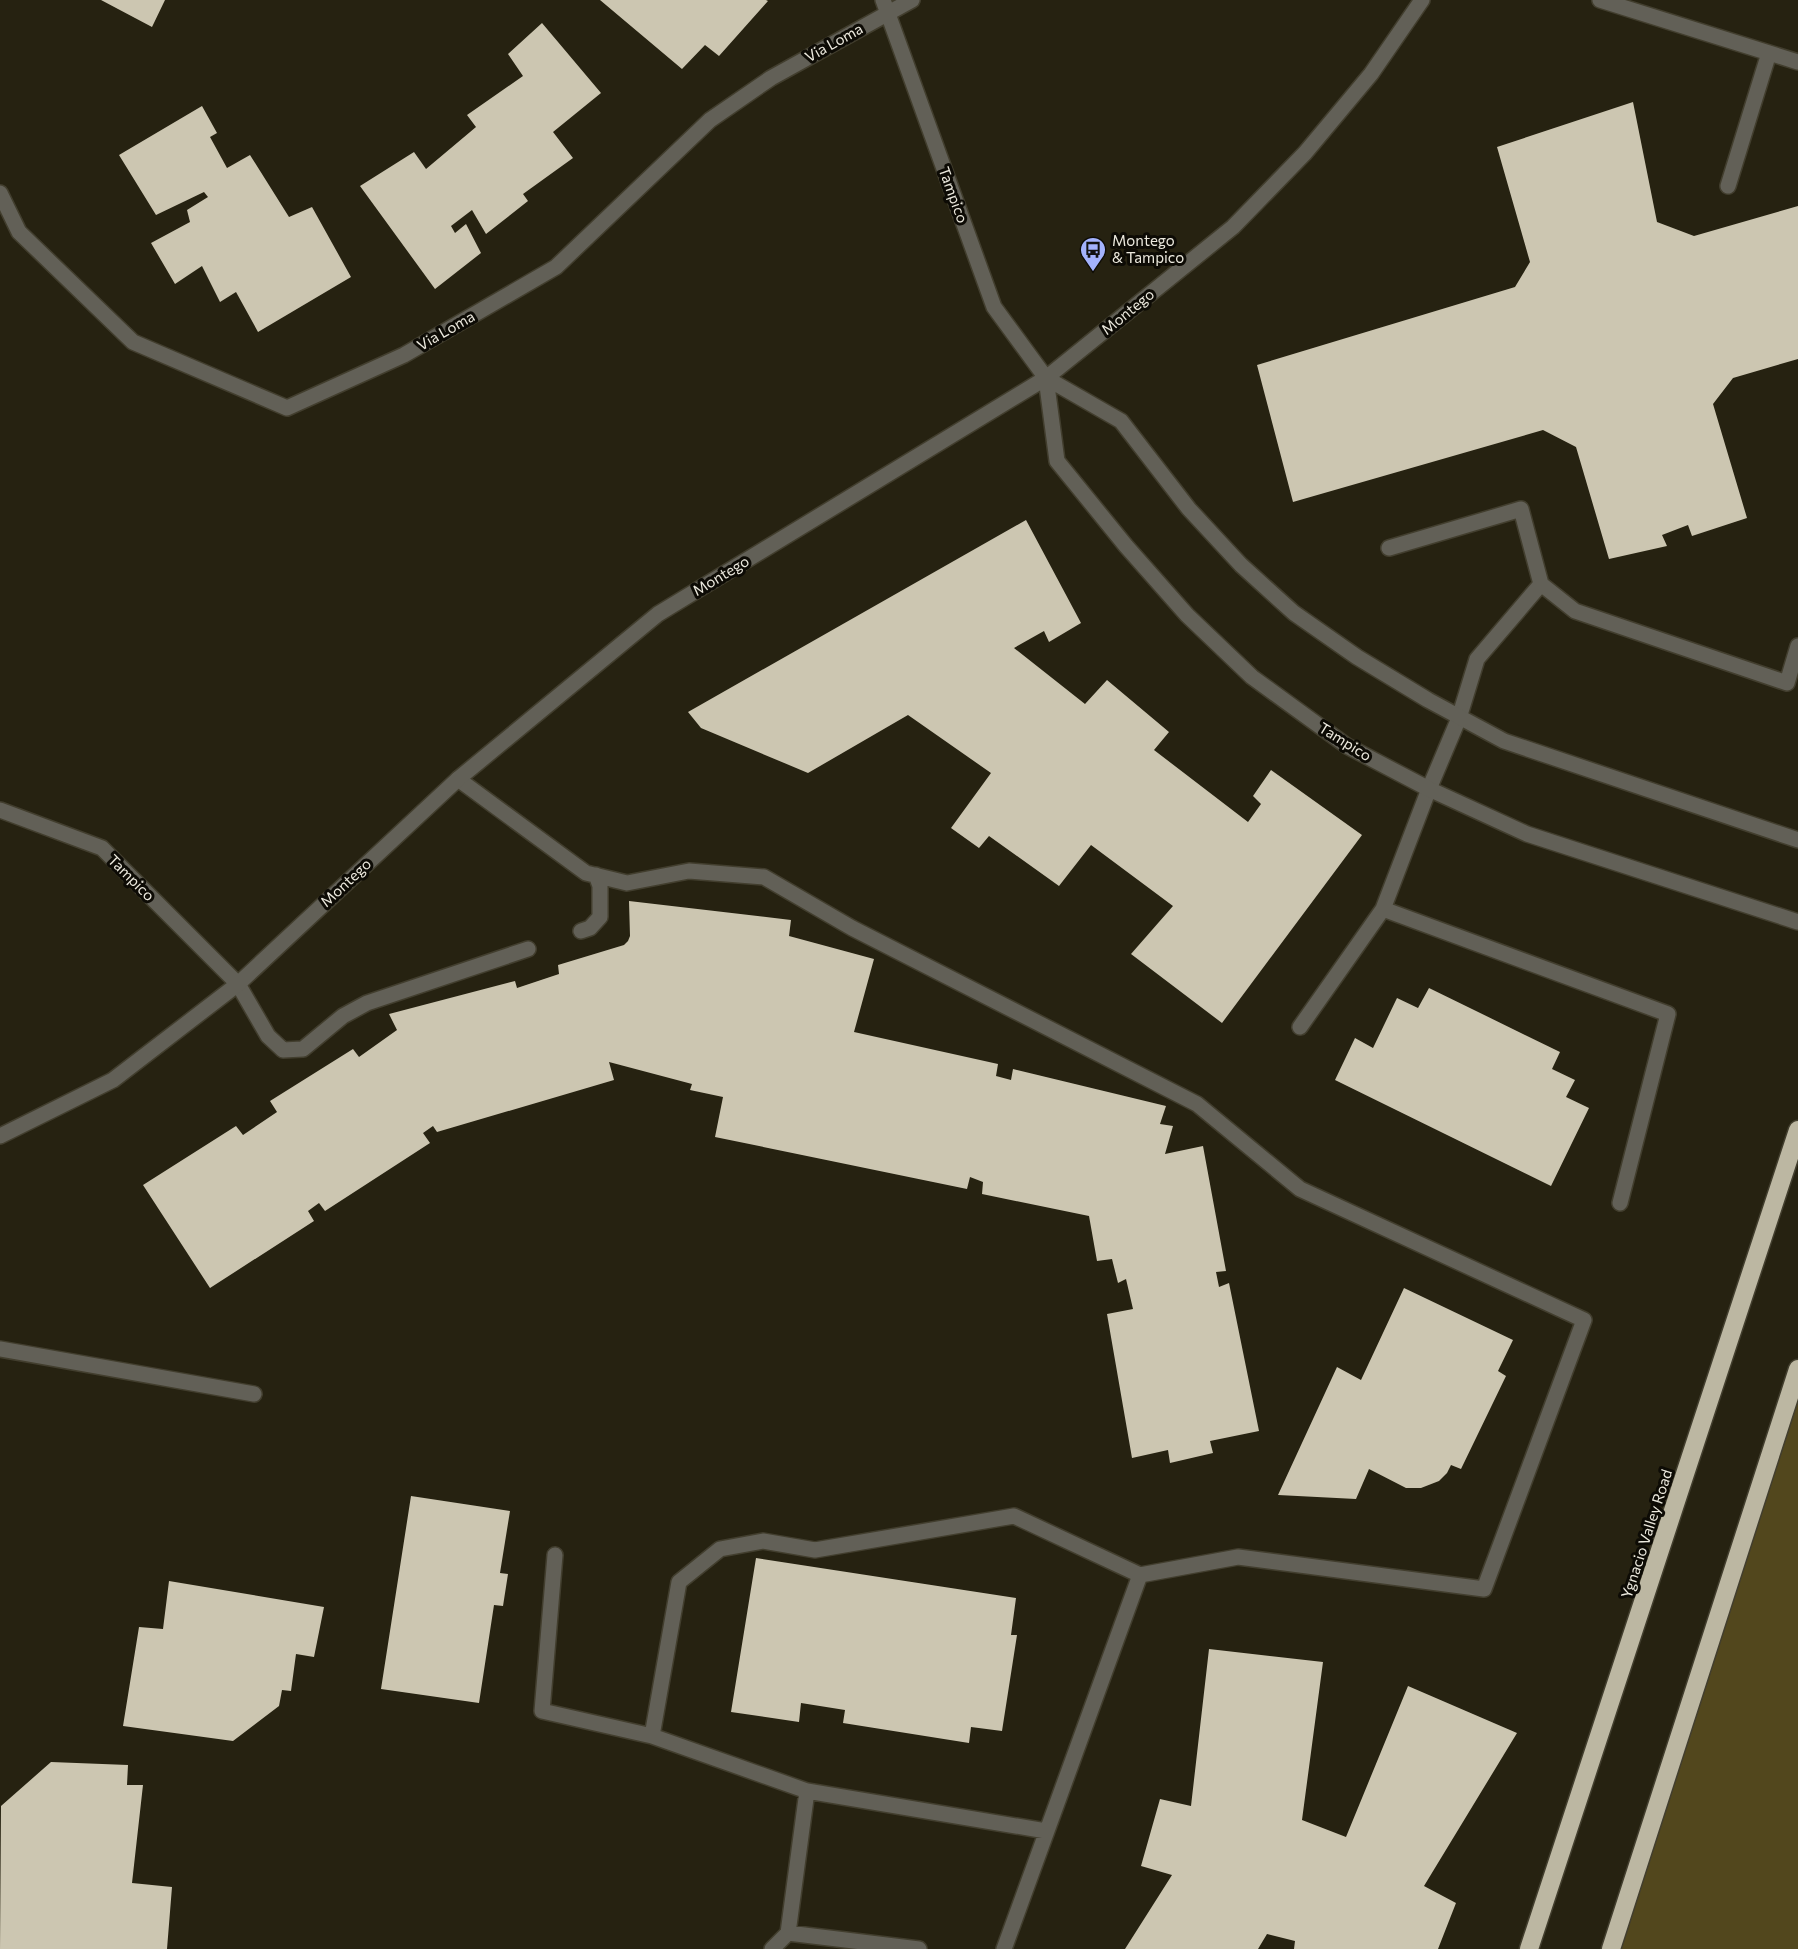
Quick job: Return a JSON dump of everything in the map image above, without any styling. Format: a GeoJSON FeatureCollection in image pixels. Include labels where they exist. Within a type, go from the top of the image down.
{"type":"FeatureCollection","features":[{"type":"Feature","properties":{"kind":"highway","name":"Ygnacio Valley Road"},"geometry":{"type":"LineString","coordinates":[[1530,1949],[1798,1130]]}},
{"type":"Feature","properties":{"kind":"highway"},"geometry":{"type":"LineString","coordinates":[[1611,1949],[1798,1369]]}},
{"type":"Feature","properties":{"kind":"street","name":"Via Loma"},"geometry":{"type":"LineString","coordinates":[[0,193],[19,232],[133,342],[288,408],[404,356],[556,267],[710,120],[771,78],[885,7],[912,0]]}},
{"type":"Feature","properties":{"kind":"street","name":"Montego"},"geometry":{"type":"LineString","coordinates":[[0,1136],[113,1080],[238,984],[458,779],[658,614],[1046,378],[1241,219],[1305,153],[1371,74],[1422,0]]}},
{"type":"Feature","properties":{"kind":"street"},"geometry":{"type":"LineString","coordinates":[[1600,0],[1798,62]]}},
{"type":"Feature","properties":{"kind":"street","name":"Tampico"},"geometry":{"type":"LineString","coordinates":[[885,7],[994,307],[1046,378],[1121,421],[1189,509],[1241,565],[1294,613],[1357,657],[1460,718],[1504,741],[1798,840]]}},
{"type":"Feature","properties":{"kind":"street"},"geometry":{"type":"LineString","coordinates":[[1728,186],[1769,53]]}},
{"type":"Feature","properties":{"kind":"street","name":"Tampico"},"geometry":{"type":"LineString","coordinates":[[1046,378],[1057,460],[1126,546],[1187,615],[1252,677],[1347,746],[1429,789],[1527,834],[1798,922]]}},
{"type":"Feature","properties":{"kind":"street"},"geometry":{"type":"LineString","coordinates":[[1389,548],[1521,509],[1541,584],[1575,611],[1787,682],[1798,645]]}},
{"type":"Feature","properties":{"kind":"street"},"geometry":{"type":"LineString","coordinates":[[1300,1026],[1383,909],[1429,789],[1460,718],[1477,659],[1541,584]]}},
{"type":"Feature","properties":{"kind":"street"},"geometry":{"type":"LineString","coordinates":[[458,779],[586,873],[627,883],[689,871],[764,878],[852,928],[1197,1104],[1300,1189],[1584,1320],[1484,1589],[1238,1557],[1140,1575],[1014,1516],[815,1550],[763,1541],[720,1549],[679,1582],[652,1736]]}},
{"type":"Feature","properties":{"kind":"street","name":"Tampico"},"geometry":{"type":"LineString","coordinates":[[0,810],[102,848],[238,984],[268,1036],[283,1050],[303,1049],[343,1016],[367,1003],[528,949]]}},
{"type":"Feature","properties":{"kind":"street"},"geometry":{"type":"LineString","coordinates":[[581,931],[590,928],[600,917],[600,886],[596,876]]}},
{"type":"Feature","properties":{"kind":"street"},"geometry":{"type":"LineString","coordinates":[[1383,909],[1668,1014],[1620,1203]]}},
{"type":"Feature","properties":{"kind":"street"},"geometry":{"type":"LineString","coordinates":[[0,1349],[254,1394]]}},
{"type":"Feature","properties":{"kind":"street"},"geometry":{"type":"LineString","coordinates":[[555,1555],[542,1710],[652,1736],[807,1791],[1046,1831]]}},
{"type":"Feature","properties":{"kind":"street"},"geometry":{"type":"LineString","coordinates":[[1004,1949],[1140,1575]]}},
{"type":"Feature","properties":{"kind":"street"},"geometry":{"type":"LineString","coordinates":[[772,1949],[788,1933],[807,1791]]}},
{"type":"Feature","properties":{"kind":"street"},"geometry":{"type":"LineString","coordinates":[[788,1933],[919,1949]]}},
{"type":"Feature","properties":{"kind":"shaded area"},"geometry":{"type":"Polygon","coordinates":[[[1798,1369],[1798,1949],[1611,1949],[1798,1369]]]}},
{"type":"Feature","properties":{"kind":"building"},"geometry":{"type":"Polygon","coordinates":[[[101,0],[165,0],[152,27],[101,0]]]}},
{"type":"Feature","properties":{"kind":"building"},"geometry":{"type":"Polygon","coordinates":[[[600,0],[768,1],[719,56],[705,45],[682,69],[600,0]]]}},
{"type":"Feature","properties":{"kind":"building"},"geometry":{"type":"Polygon","coordinates":[[[542,23],[601,93],[553,132],[573,158],[523,194],[528,201],[486,234],[472,210],[451,226],[455,233],[466,224],[481,253],[435,289],[360,186],[414,152],[426,169],[476,127],[467,115],[523,76],[508,54],[542,23]]]}},
{"type":"Feature","properties":{"kind":"building"},"geometry":{"type":"Polygon","coordinates":[[[1633,102],[1657,222],[1694,236],[1798,206],[1798,359],[1733,378],[1713,404],[1747,518],[1692,536],[1688,525],[1662,535],[1667,546],[1609,559],[1576,447],[1543,430],[1293,502],[1257,365],[1515,287],[1530,262],[1497,147],[1633,102]]]}},
{"type":"Feature","properties":{"kind":"building"},"geometry":{"type":"Polygon","coordinates":[[[202,106],[217,133],[210,137],[227,168],[250,155],[289,217],[312,207],[351,277],[258,332],[236,292],[220,302],[202,266],[175,284],[151,243],[190,222],[187,210],[208,197],[204,192],[156,215],[119,155],[202,106]]]}},
{"type":"Feature","properties":{"kind":"building"},"geometry":{"type":"Polygon","coordinates":[[[1026,520],[1081,623],[1049,642],[1044,631],[1014,648],[1085,704],[1107,680],[1169,732],[1154,750],[1248,822],[1261,804],[1253,796],[1271,770],[1362,835],[1222,1023],[1131,954],[1173,906],[1091,845],[1059,886],[989,836],[979,848],[951,828],[991,773],[908,715],[808,773],[701,728],[688,712],[1026,520]]]}},
{"type":"Feature","properties":{"kind":"building"},"geometry":{"type":"Polygon","coordinates":[[[629,901],[791,920],[789,936],[874,959],[854,1032],[998,1064],[996,1076],[1011,1080],[1013,1069],[1166,1106],[1160,1124],[1173,1126],[1165,1154],[1203,1146],[1226,1271],[1216,1272],[1219,1287],[1229,1283],[1259,1431],[1210,1441],[1213,1453],[1170,1463],[1168,1450],[1132,1458],[1107,1314],[1133,1309],[1126,1279],[1118,1283],[1112,1259],[1097,1261],[1089,1216],[982,1194],[983,1182],[970,1177],[967,1189],[715,1137],[723,1097],[690,1090],[692,1084],[609,1062],[614,1080],[437,1132],[433,1126],[423,1133],[430,1143],[325,1211],[319,1203],[308,1211],[314,1221],[210,1288],[143,1185],[236,1126],[243,1135],[277,1112],[270,1101],[353,1049],[359,1057],[397,1030],[389,1014],[515,981],[517,988],[559,974],[558,965],[624,945],[630,936],[629,901]]]}},
{"type":"Feature","properties":{"kind":"building"},"geometry":{"type":"Polygon","coordinates":[[[1429,988],[1560,1052],[1552,1069],[1575,1080],[1566,1097],[1589,1108],[1551,1186],[1335,1080],[1355,1038],[1373,1048],[1397,998],[1418,1008],[1429,988]]]}},
{"type":"Feature","properties":{"kind":"building"},"geometry":{"type":"Polygon","coordinates":[[[1404,1288],[1513,1340],[1498,1371],[1506,1376],[1461,1469],[1451,1465],[1439,1481],[1421,1488],[1406,1488],[1369,1469],[1356,1499],[1278,1495],[1337,1367],[1361,1380],[1404,1288]]]}},
{"type":"Feature","properties":{"kind":"building"},"geometry":{"type":"Polygon","coordinates":[[[411,1496],[510,1511],[500,1573],[508,1574],[503,1606],[494,1605],[479,1703],[381,1689],[411,1496]]]}},
{"type":"Feature","properties":{"kind":"building"},"geometry":{"type":"Polygon","coordinates":[[[756,1558],[1016,1598],[1011,1635],[1017,1635],[1002,1731],[971,1727],[969,1743],[843,1723],[845,1710],[801,1703],[799,1722],[731,1712],[756,1558]]]}},
{"type":"Feature","properties":{"kind":"building"},"geometry":{"type":"Polygon","coordinates":[[[169,1581],[324,1607],[314,1657],[296,1654],[291,1691],[282,1690],[279,1706],[233,1741],[123,1726],[139,1627],[163,1629],[169,1581]]]}},
{"type":"Feature","properties":{"kind":"building"},"geometry":{"type":"Polygon","coordinates":[[[1209,1649],[1323,1662],[1302,1820],[1346,1837],[1408,1686],[1517,1733],[1424,1886],[1456,1903],[1438,1949],[1294,1949],[1295,1941],[1267,1934],[1258,1949],[1125,1949],[1172,1875],[1141,1866],[1160,1799],[1191,1806],[1209,1649]]]}},
{"type":"Feature","properties":{"kind":"building"},"geometry":{"type":"Polygon","coordinates":[[[51,1762],[128,1765],[127,1785],[143,1785],[132,1883],[172,1887],[167,1949],[0,1949],[1,1806],[51,1762]]]}},
{"type":"Feature","properties":{"kind":"place","name":"Montego & Tampico"},"geometry":{"type":"Point","coordinates":[1093,273]}}]}
